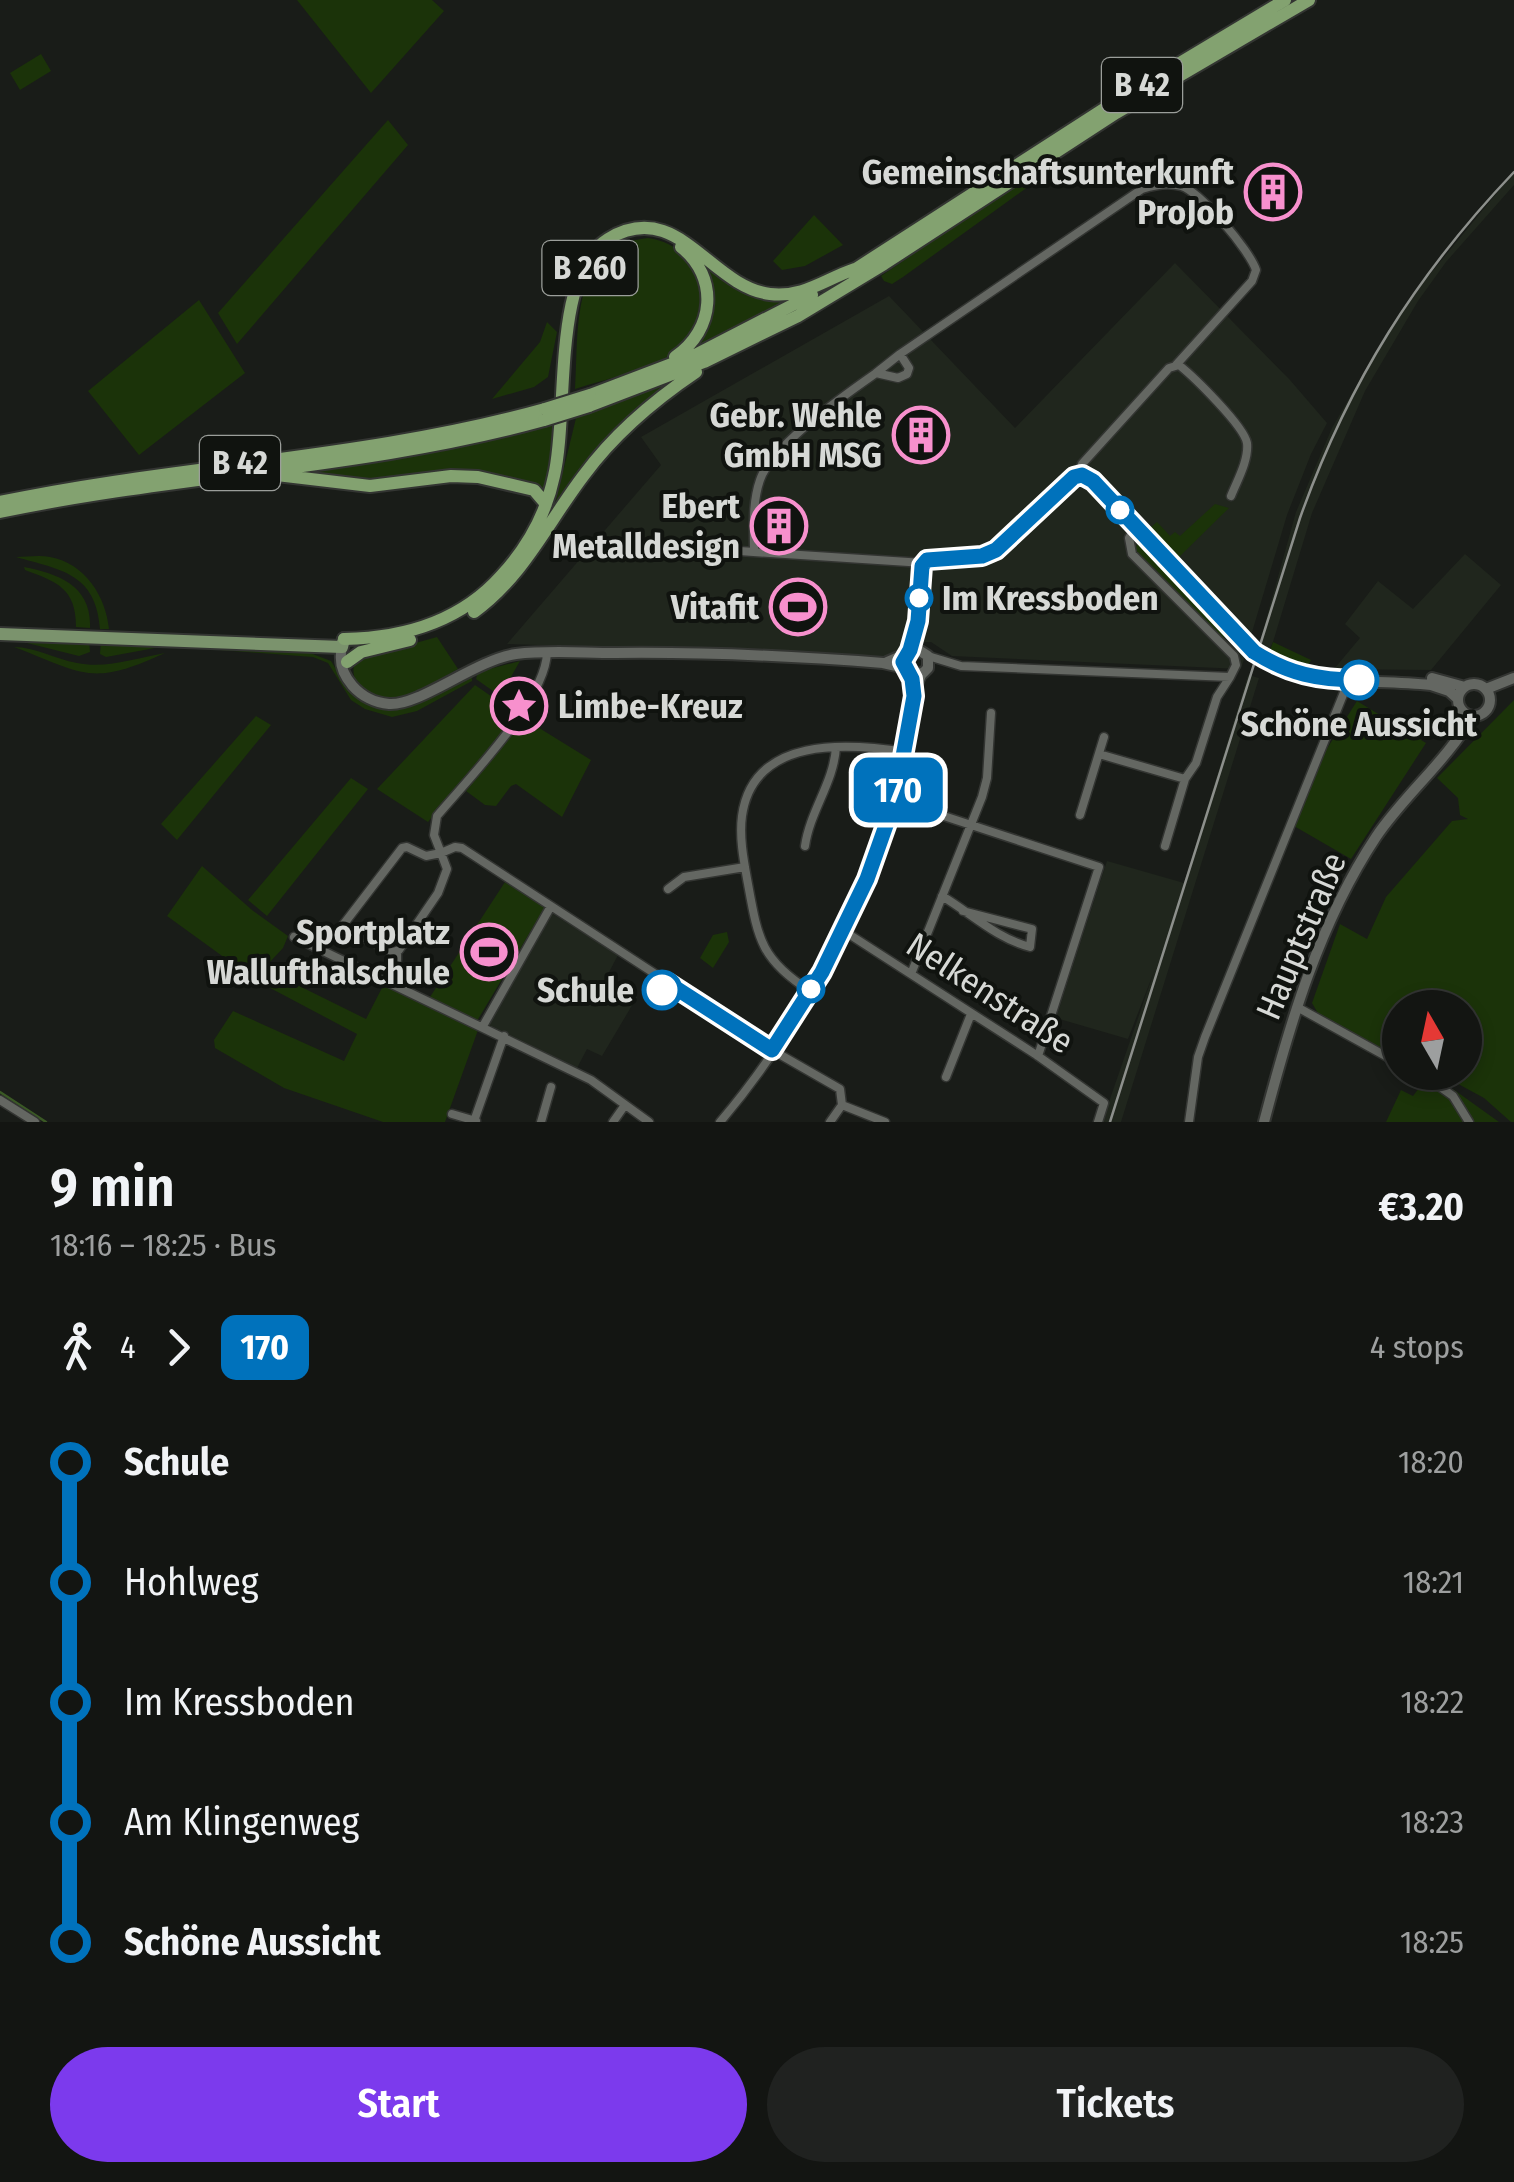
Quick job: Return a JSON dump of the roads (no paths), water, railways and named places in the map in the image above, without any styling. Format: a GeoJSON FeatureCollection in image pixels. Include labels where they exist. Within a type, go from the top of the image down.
{"type":"FeatureCollection","features":[{"type":"Feature","properties":{"kind":"highway","name":"B 42"},"geometry":{"type":"LineString","coordinates":[[880,260],[1110,105],[1285,0]]}},
{"type":"Feature","properties":{"kind":"highway","name":"B 42"},"geometry":{"type":"LineString","coordinates":[[0,512],[133,488],[398,453],[590,401],[732,349],[1309,0]]}},
{"type":"Feature","properties":{"kind":"highway","name":"B 260"},"geometry":{"type":"LineString","coordinates":[[344,652],[379,638],[413,631],[462,610],[491,587],[514,561],[546,504],[559,449],[572,295],[583,265],[599,246],[628,231],[668,232],[689,243],[730,279],[770,294],[804,292],[858,273]]}},
{"type":"Feature","properties":{"kind":"highway","name":"B 260"},"geometry":{"type":"LineString","coordinates":[[344,652],[361,652],[433,633],[476,610],[510,579],[540,539],[563,468],[584,282],[594,262],[610,247],[630,238],[651,236],[678,246],[693,258],[706,282],[708,307],[703,325],[688,346],[638,378]]}},
{"type":"Feature","properties":{"kind":"highway","name":"B 42"},"geometry":{"type":"LineString","coordinates":[[590,401],[750,329],[858,273]]}},
{"type":"Feature","properties":{"kind":"highway"},"geometry":{"type":"LineString","coordinates":[[540,539],[582,478],[626,427],[679,384],[732,349]]}},
{"type":"Feature","properties":{"kind":"highway","name":"B 42"},"geometry":{"type":"LineString","coordinates":[[0,502],[165,473],[396,443],[544,415]]}},
{"type":"Feature","properties":{"kind":"highway"},"geometry":{"type":"LineString","coordinates":[[230,475],[293,476],[370,486],[478,476],[534,490],[546,504]]}},
{"type":"Feature","properties":{"kind":"main road","name":"B 260"},"geometry":{"type":"LineString","coordinates":[[0,634],[253,642],[344,652]]}},
{"type":"Feature","properties":{"kind":"main road","name":"B 260"},"geometry":{"type":"LineString","coordinates":[[253,642],[344,652]]}},
{"type":"Feature","properties":{"kind":"street"},"geometry":{"type":"LineString","coordinates":[[710,545],[726,550],[924,563],[982,556],[996,550],[1074,477],[1252,281],[1256,270],[1252,258],[1192,190],[1179,184],[1154,185],[1142,190],[900,354],[772,456],[761,476],[756,498],[754,551]]}},
{"type":"Feature","properties":{"kind":"street"},"geometry":{"type":"LineString","coordinates":[[876,373],[898,378],[906,374],[908,364],[900,354]]}},
{"type":"Feature","properties":{"kind":"street"},"geometry":{"type":"LineString","coordinates":[[1176,365],[1244,434],[1246,456],[1231,496]]}},
{"type":"Feature","properties":{"kind":"street"},"geometry":{"type":"LineString","coordinates":[[1074,477],[1093,481],[1254,652],[1282,669],[1301,676],[1349,680],[1422,677],[1465,687],[1476,684],[1489,693]]}},
{"type":"Feature","properties":{"kind":"street"},"geometry":{"type":"LineString","coordinates":[[1136,527],[1129,538],[1132,554],[1236,660],[1216,697],[1164,846]]}},
{"type":"Feature","properties":{"kind":"street"},"geometry":{"type":"LineString","coordinates":[[720,1122],[772,1050],[844,931],[895,800],[914,696],[913,659],[920,570],[924,563]]}},
{"type":"Feature","properties":{"kind":"street"},"geometry":{"type":"LineString","coordinates":[[344,652],[348,678],[366,698],[396,704],[488,661],[547,652],[720,653],[883,663],[913,659],[961,666],[1230,677]]}},
{"type":"Feature","properties":{"kind":"street"},"geometry":{"type":"LineString","coordinates":[[388,978],[397,952],[438,893],[447,869],[434,835],[436,816],[522,713],[542,676],[547,652]]}},
{"type":"Feature","properties":{"kind":"street"},"geometry":{"type":"LineString","coordinates":[[913,659],[923,673]]}},
{"type":"Feature","properties":{"kind":"street"},"geometry":{"type":"LineString","coordinates":[[913,659],[929,664],[914,696]]}},
{"type":"Feature","properties":{"kind":"street"},"geometry":{"type":"LineString","coordinates":[[1190,1122],[1198,1057],[1205,1037],[1349,680]]}},
{"type":"Feature","properties":{"kind":"street"},"geometry":{"type":"LineString","coordinates":[[1387,680],[1438,686],[1464,708],[1486,712],[1489,693]]}},
{"type":"Feature","properties":{"kind":"street"},"geometry":{"type":"LineString","coordinates":[[1489,693],[1514,681]]}},
{"type":"Feature","properties":{"kind":"street"},"geometry":{"type":"LineString","coordinates":[[1464,708],[1465,687]]}},
{"type":"Feature","properties":{"kind":"street","name":"Hauptstraße"},"geometry":{"type":"LineString","coordinates":[[1264,1122],[1297,1007],[1322,938],[1355,869],[1398,807],[1456,740],[1464,708]]}},
{"type":"Feature","properties":{"kind":"street"},"geometry":{"type":"LineString","coordinates":[[911,974],[988,778],[991,713]]}},
{"type":"Feature","properties":{"kind":"street"},"geometry":{"type":"LineString","coordinates":[[1080,815],[1104,738]]}},
{"type":"Feature","properties":{"kind":"street"},"geometry":{"type":"LineString","coordinates":[[810,991],[774,965],[762,947],[745,868],[742,814],[759,777],[794,752],[818,747],[906,752]]}},
{"type":"Feature","properties":{"kind":"street"},"geometry":{"type":"LineString","coordinates":[[805,846],[836,748]]}},
{"type":"Feature","properties":{"kind":"street"},"geometry":{"type":"LineString","coordinates":[[1099,754],[1185,779]]}},
{"type":"Feature","properties":{"kind":"street"},"geometry":{"type":"LineString","coordinates":[[895,800],[1099,867],[1038,1056]]}},
{"type":"Feature","properties":{"kind":"street"},"geometry":{"type":"LineString","coordinates":[[397,952],[346,930],[342,924],[402,848],[426,856],[459,847],[772,1050],[840,1089],[842,1105],[830,1122]]}},
{"type":"Feature","properties":{"kind":"street"},"geometry":{"type":"LineString","coordinates":[[668,890],[684,877],[745,868]]}},
{"type":"Feature","properties":{"kind":"street"},"geometry":{"type":"LineString","coordinates":[[942,896],[1008,940],[1030,947],[1032,929],[964,910]]}},
{"type":"Feature","properties":{"kind":"street"},"geometry":{"type":"LineString","coordinates":[[483,1026],[551,906]]}},
{"type":"Feature","properties":{"kind":"street","name":"Nelkenstraße"},"geometry":{"type":"LineString","coordinates":[[844,931],[1104,1103],[1098,1122]]}},
{"type":"Feature","properties":{"kind":"street"},"geometry":{"type":"LineString","coordinates":[[294,937],[591,1080],[649,1122]]}},
{"type":"Feature","properties":{"kind":"street"},"geometry":{"type":"LineString","coordinates":[[1297,1007],[1382,1054]]}},
{"type":"Feature","properties":{"kind":"street"},"geometry":{"type":"LineString","coordinates":[[946,1077],[971,1014]]}},
{"type":"Feature","properties":{"kind":"street"},"geometry":{"type":"LineString","coordinates":[[452,1114],[476,1121],[504,1036]]}},
{"type":"Feature","properties":{"kind":"street"},"geometry":{"type":"LineString","coordinates":[[541,1122],[551,1087]]}},
{"type":"Feature","properties":{"kind":"street"},"geometry":{"type":"LineString","coordinates":[[1444,1090],[1453,1096],[1469,1122]]}},
{"type":"Feature","properties":{"kind":"street"},"geometry":{"type":"LineString","coordinates":[[0,1100],[35,1122]]}},
{"type":"Feature","properties":{"kind":"street"},"geometry":{"type":"LineString","coordinates":[[613,1122],[625,1105]]}},
{"type":"Feature","properties":{"kind":"street"},"geometry":{"type":"LineString","coordinates":[[842,1105],[885,1122]]}},
{"type":"Feature","properties":{"kind":"waterway"},"geometry":{"type":"LineString","coordinates":[[0,1092],[46,1122]]}},
{"type":"Feature","properties":{"kind":"railway"},"geometry":{"type":"LineString","coordinates":[[1110,1122],[1300,518],[1319,469],[1388,333],[1446,251],[1514,172]]}},
{"type":"Feature","properties":{"kind":"place","name":"Gemeinschaftsunterkunft ProJob"},"geometry":{"type":"Point","coordinates":[1273,192]}},
{"type":"Feature","properties":{"kind":"place","name":"Gebr. Wehle GmbH MSG"},"geometry":{"type":"Point","coordinates":[921,435]}},
{"type":"Feature","properties":{"kind":"place","name":"Ebert Metalldesign"},"geometry":{"type":"Point","coordinates":[779,526]}},
{"type":"Feature","properties":{"kind":"place","name":"Im Kressboden"},"geometry":{"type":"Point","coordinates":[919,598]}},
{"type":"Feature","properties":{"kind":"place","name":"Vitafit"},"geometry":{"type":"Point","coordinates":[798,607]}},
{"type":"Feature","properties":{"kind":"place","name":"Schöne Aussicht"},"geometry":{"type":"Point","coordinates":[1359,680]}},
{"type":"Feature","properties":{"kind":"place","name":"Limbe-Kreuz"},"geometry":{"type":"Point","coordinates":[519,706]}},
{"type":"Feature","properties":{"kind":"place","name":"Sportplatz Wallufthalschule"},"geometry":{"type":"Point","coordinates":[489,952]}},
{"type":"Feature","properties":{"kind":"place","name":"Schule"},"geometry":{"type":"Point","coordinates":[662,990]}}]}
